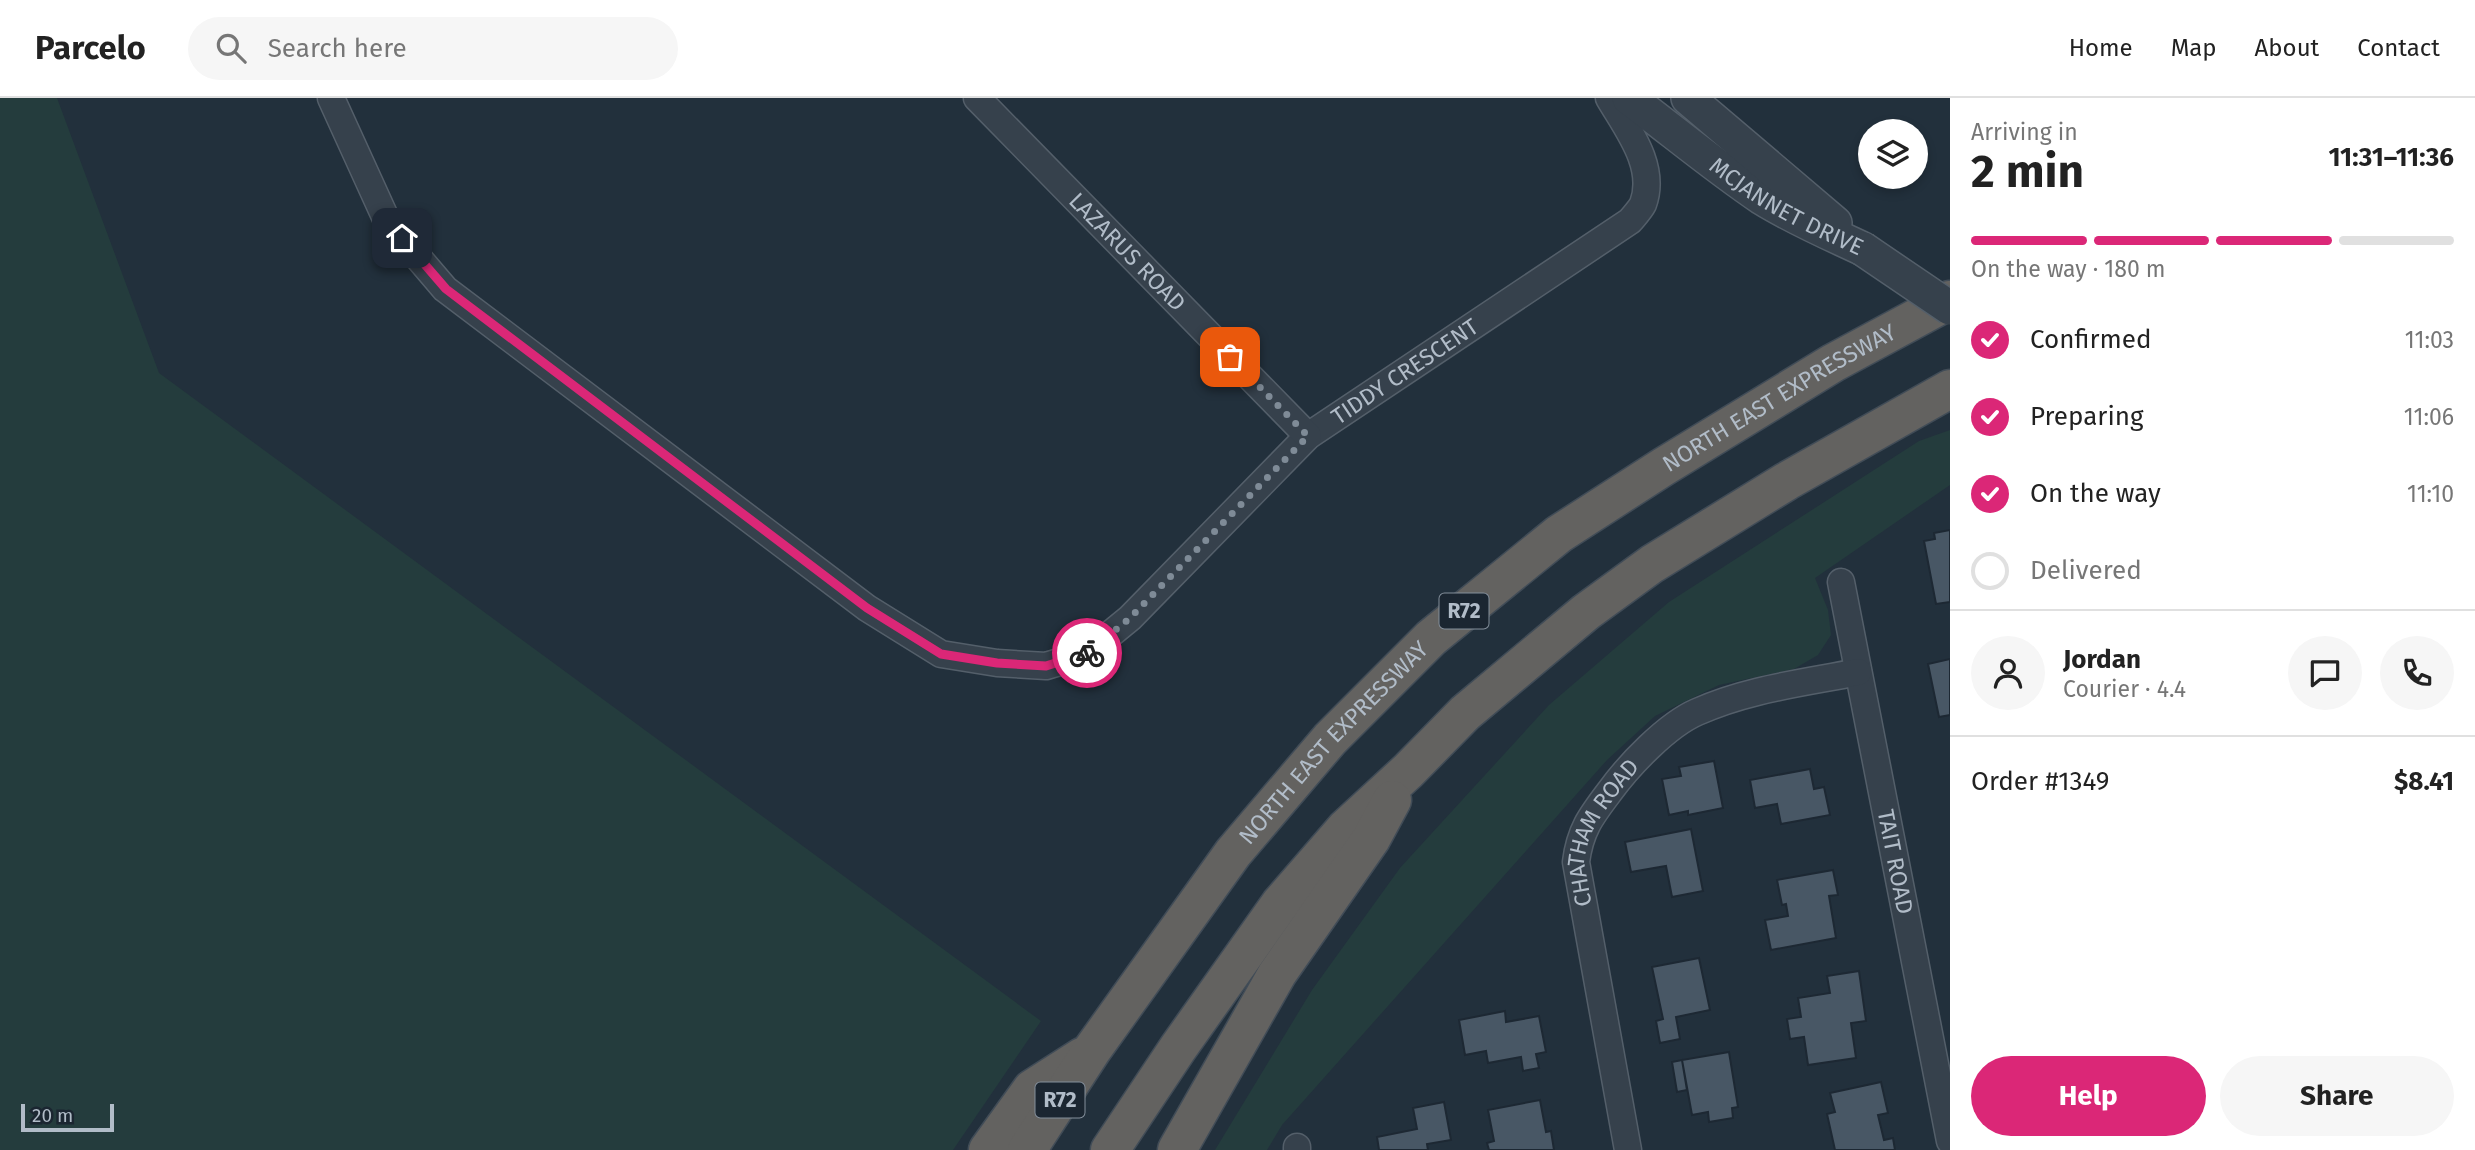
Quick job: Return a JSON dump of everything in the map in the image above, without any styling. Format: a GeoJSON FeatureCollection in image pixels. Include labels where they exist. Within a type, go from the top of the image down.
{"type":"FeatureCollection","features":[{"type":"Feature","properties":{"kind":"highway","name":"NORTH EAST EXPRESSWAY"},"geometry":{"type":"LineString","coordinates":[[1027,1150],[1093,1050],[1233,853],[1330,739],[1431,638],[1559,534],[1833,363],[1950,300]]}},
{"type":"Feature","properties":{"kind":"highway"},"geometry":{"type":"LineString","coordinates":[[1110,1150],[1185,1037],[1280,904],[1346,828],[1465,713],[1524,661],[1652,564],[1787,481],[1950,389]]}},
{"type":"Feature","properties":{"kind":"highway"},"geometry":{"type":"LineString","coordinates":[[1177,1150],[1277,974],[1371,839],[1408,771]]}},
{"type":"Feature","properties":{"kind":"highway"},"geometry":{"type":"LineString","coordinates":[[988,1150],[1032,1089],[1093,1050]]}},
{"type":"Feature","properties":{"kind":"street","name":"TIDDY CRESCENT"},"geometry":{"type":"LineString","coordinates":[[331,98],[387,221],[446,289],[867,608],[941,654],[997,663],[1046,666],[1086,654],[1130,618],[1308,436],[1630,221],[1643,205],[1648,178],[1640,153],[1609,98]]}},
{"type":"Feature","properties":{"kind":"street","name":"LAZARUS ROAD"},"geometry":{"type":"LineString","coordinates":[[977,98],[1308,436]]}},
{"type":"Feature","properties":{"kind":"street","name":"MCJANNET DRIVE"},"geometry":{"type":"LineString","coordinates":[[1629,98],[1764,199],[1863,249]]}},
{"type":"Feature","properties":{"kind":"street"},"geometry":{"type":"LineString","coordinates":[[1653,98],[1677,134]]}},
{"type":"Feature","properties":{"kind":"street","name":"MCJANNET DRIVE"},"geometry":{"type":"LineString","coordinates":[[1688,98],[1863,249]]}},
{"type":"Feature","properties":{"kind":"street"},"geometry":{"type":"LineString","coordinates":[[1863,249],[1950,308]]}},
{"type":"Feature","properties":{"kind":"street","name":"TAIT ROAD"},"geometry":{"type":"LineString","coordinates":[[1842,582],[1950,1141]]}},
{"type":"Feature","properties":{"kind":"street","name":"CHATHAM ROAD"},"geometry":{"type":"LineString","coordinates":[[1628,1150],[1576,862],[1578,842],[1587,822],[1620,776],[1665,734],[1694,713],[1752,692],[1858,672]]}},
{"type":"Feature","properties":{"kind":"green space"},"geometry":{"type":"Polygon","coordinates":[[[0,98],[57,98],[159,373],[1041,1021],[953,1150],[0,1150],[0,98]]]}},
{"type":"Feature","properties":{"kind":"green space"},"geometry":{"type":"Polygon","coordinates":[[[1950,430],[1950,485],[1815,578],[1828,610],[1831,635],[1818,655],[1794,669],[1719,685],[1655,716],[1607,760],[1282,1125],[1267,1150],[1215,1150],[1312,990],[1400,868],[1549,705],[1669,602],[1919,441],[1950,430]]]}},
{"type":"Feature","properties":{"kind":"building"},"geometry":{"type":"Polygon","coordinates":[[[1950,530],[1950,602],[1936,604],[1924,541],[1935,539],[1934,533],[1950,530]]]}},
{"type":"Feature","properties":{"kind":"building"},"geometry":{"type":"Polygon","coordinates":[[[1950,659],[1950,715],[1939,717],[1928,664],[1950,659]]]}},
{"type":"Feature","properties":{"kind":"building"},"geometry":{"type":"Polygon","coordinates":[[[1714,761],[1723,808],[1688,815],[1688,811],[1669,815],[1662,779],[1681,776],[1679,767],[1714,761]]]}},
{"type":"Feature","properties":{"kind":"building"},"geometry":{"type":"Polygon","coordinates":[[[1810,769],[1814,789],[1824,787],[1830,815],[1781,824],[1777,804],[1755,808],[1750,780],[1810,769]]]}},
{"type":"Feature","properties":{"kind":"building"},"geometry":{"type":"Polygon","coordinates":[[[1691,829],[1703,891],[1672,897],[1666,866],[1631,872],[1625,842],[1691,829]]]}},
{"type":"Feature","properties":{"kind":"building"},"geometry":{"type":"Polygon","coordinates":[[[1833,870],[1838,895],[1829,896],[1836,938],[1771,950],[1765,920],[1788,916],[1786,904],[1782,905],[1777,880],[1833,870]]]}},
{"type":"Feature","properties":{"kind":"building"},"geometry":{"type":"Polygon","coordinates":[[[1699,958],[1710,1010],[1676,1017],[1680,1039],[1660,1043],[1656,1021],[1663,1019],[1652,967],[1699,958]]]}},
{"type":"Feature","properties":{"kind":"building"},"geometry":{"type":"Polygon","coordinates":[[[1859,971],[1866,1021],[1851,1023],[1856,1058],[1808,1065],[1804,1037],[1790,1039],[1787,1019],[1801,1017],[1798,998],[1830,993],[1827,976],[1859,971]]]}},
{"type":"Feature","properties":{"kind":"building"},"geometry":{"type":"Polygon","coordinates":[[[1505,1011],[1506,1022],[1539,1016],[1546,1052],[1536,1054],[1539,1068],[1523,1071],[1521,1057],[1488,1063],[1486,1051],[1465,1055],[1459,1020],[1505,1011]]]}},
{"type":"Feature","properties":{"kind":"building"},"geometry":{"type":"Polygon","coordinates":[[[1729,1052],[1738,1107],[1732,1108],[1733,1118],[1709,1122],[1708,1112],[1692,1115],[1682,1060],[1729,1052]]]}},
{"type":"Feature","properties":{"kind":"building"},"geometry":{"type":"Polygon","coordinates":[[[1682,1060],[1687,1090],[1677,1092],[1672,1062],[1682,1060]]]}},
{"type":"Feature","properties":{"kind":"building"},"geometry":{"type":"Polygon","coordinates":[[[1881,1082],[1888,1113],[1878,1115],[1884,1140],[1893,1138],[1895,1150],[1835,1150],[1827,1114],[1835,1112],[1830,1093],[1881,1082]]]}},
{"type":"Feature","properties":{"kind":"building"},"geometry":{"type":"Polygon","coordinates":[[[1540,1100],[1546,1132],[1551,1131],[1554,1150],[1489,1150],[1487,1143],[1494,1141],[1488,1110],[1540,1100]]]}},
{"type":"Feature","properties":{"kind":"building"},"geometry":{"type":"Polygon","coordinates":[[[1444,1102],[1451,1140],[1427,1144],[1428,1150],[1379,1150],[1377,1137],[1417,1129],[1413,1108],[1444,1102]]]}},
{"type":"Feature","properties":{"kind":"way so far"},"geometry":{"type":"LineString","coordinates":[[1087,653],[1130,618],[1308,436],[1230,357]]}},
{"type":"Feature","properties":{"kind":"route"},"geometry":{"type":"LineString","coordinates":[[402,238],[446,289],[867,608],[941,654],[997,663],[1046,666],[1087,653]]}}]}
